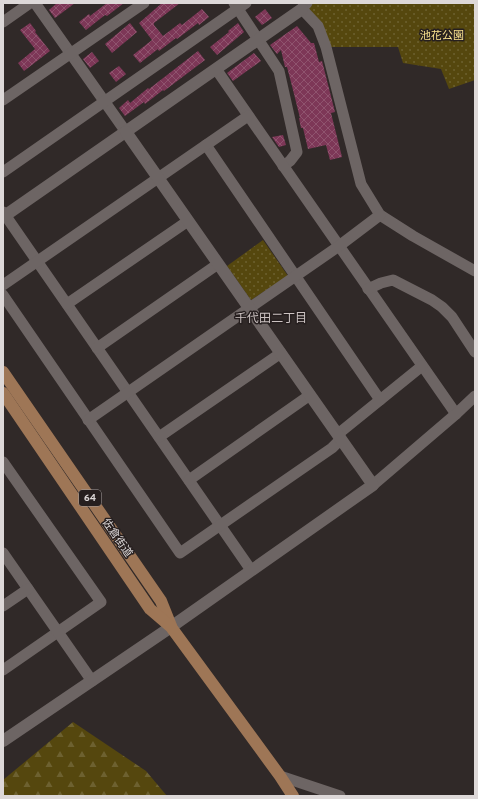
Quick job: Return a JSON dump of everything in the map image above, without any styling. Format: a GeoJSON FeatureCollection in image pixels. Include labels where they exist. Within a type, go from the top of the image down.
{"type":"FeatureCollection","features":[{"type":"Feature","properties":{"kind":"main road","name":"佐倉街道"},"geometry":{"type":"LineString","coordinates":[[3,372],[161,601],[171,628]]}},
{"type":"Feature","properties":{"kind":"main road","name":"佐倉街道"},"geometry":{"type":"LineString","coordinates":[[3,393],[150,609],[171,628],[280,776],[293,796]]}},
{"type":"Feature","properties":{"kind":"street"},"geometry":{"type":"LineString","coordinates":[[3,22],[30,3]]}},
{"type":"Feature","properties":{"kind":"street"},"geometry":{"type":"LineString","coordinates":[[35,3],[373,485]]}},
{"type":"Feature","properties":{"kind":"street"},"geometry":{"type":"LineString","coordinates":[[3,100],[144,3]]}},
{"type":"Feature","properties":{"kind":"street"},"geometry":{"type":"LineString","coordinates":[[3,172],[105,102],[239,5],[279,70],[297,152],[290,161],[283,166]]}},
{"type":"Feature","properties":{"kind":"street"},"geometry":{"type":"LineString","coordinates":[[251,570],[4,215],[126,132],[305,6],[318,26],[326,47],[361,184],[380,215],[412,236],[475,271]]}},
{"type":"Feature","properties":{"kind":"street"},"geometry":{"type":"LineString","coordinates":[[216,69],[456,414]]}},
{"type":"Feature","properties":{"kind":"street"},"geometry":{"type":"LineString","coordinates":[[3,286],[248,116]]}},
{"type":"Feature","properties":{"kind":"street"},"geometry":{"type":"LineString","coordinates":[[206,145],[380,400]]}},
{"type":"Feature","properties":{"kind":"street"},"geometry":{"type":"LineString","coordinates":[[88,420],[339,246],[380,215]]}},
{"type":"Feature","properties":{"kind":"street"},"geometry":{"type":"LineString","coordinates":[[67,304],[188,221]]}},
{"type":"Feature","properties":{"kind":"street"},"geometry":{"type":"LineString","coordinates":[[97,348],[218,264]]}},
{"type":"Feature","properties":{"kind":"street"},"geometry":{"type":"LineString","coordinates":[[368,289],[381,283],[393,280],[432,300],[452,317],[475,352]]}},
{"type":"Feature","properties":{"kind":"street"},"geometry":{"type":"LineString","coordinates":[[3,294],[180,553],[332,448],[339,437],[380,400],[422,366]]}},
{"type":"Feature","properties":{"kind":"street"},"geometry":{"type":"LineString","coordinates":[[159,437],[281,353]]}},
{"type":"Feature","properties":{"kind":"street"},"geometry":{"type":"LineString","coordinates":[[189,480],[310,395]]}},
{"type":"Feature","properties":{"kind":"street"},"geometry":{"type":"LineString","coordinates":[[3,741],[171,628],[373,485],[475,396]]}},
{"type":"Feature","properties":{"kind":"street"},"geometry":{"type":"LineString","coordinates":[[3,462],[7,475],[101,602],[3,670]]}},
{"type":"Feature","properties":{"kind":"street"},"geometry":{"type":"LineString","coordinates":[[3,553],[92,681]]}},
{"type":"Feature","properties":{"kind":"street"},"geometry":{"type":"LineString","coordinates":[[3,606],[28,589]]}},
{"type":"Feature","properties":{"kind":"street"},"geometry":{"type":"LineString","coordinates":[[280,776],[340,796]]}},
{"type":"Feature","properties":{"kind":"green space","name":"池花公園"},"geometry":{"type":"Polygon","coordinates":[[[307,3],[475,3],[475,80],[449,89],[441,69],[403,63],[398,47],[326,47],[303,7],[307,3]]]}},
{"type":"Feature","properties":{"kind":"green space"},"geometry":{"type":"Polygon","coordinates":[[[263,240],[288,276],[251,300],[227,266],[263,240]]]}},
{"type":"Feature","properties":{"kind":"green space"},"geometry":{"type":"Polygon","coordinates":[[[73,722],[146,771],[167,796],[3,796],[3,780],[73,722]]]}},
{"type":"Feature","properties":{"kind":"building"},"geometry":{"type":"Polygon","coordinates":[[[57,3],[75,3],[55,18],[49,10],[57,3]]]}},
{"type":"Feature","properties":{"kind":"building"},"geometry":{"type":"Polygon","coordinates":[[[107,3],[124,3],[107,16],[105,15],[86,30],[79,22],[89,14],[90,16],[107,3]]]}},
{"type":"Feature","properties":{"kind":"building"},"geometry":{"type":"Polygon","coordinates":[[[162,3],[180,3],[154,23],[163,36],[180,23],[182,25],[202,9],[209,17],[199,25],[198,23],[159,51],[158,49],[140,63],[133,55],[152,40],[139,23],[162,3]]]}},
{"type":"Feature","properties":{"kind":"building"},"geometry":{"type":"Polygon","coordinates":[[[265,9],[272,18],[262,25],[255,17],[265,9]]]}},
{"type":"Feature","properties":{"kind":"building"},"geometry":{"type":"Polygon","coordinates":[[[30,23],[50,51],[24,71],[18,63],[35,49],[20,30],[30,23]]]}},
{"type":"Feature","properties":{"kind":"building"},"geometry":{"type":"Polygon","coordinates":[[[130,23],[137,32],[112,53],[105,44],[130,23]]]}},
{"type":"Feature","properties":{"kind":"building"},"geometry":{"type":"Polygon","coordinates":[[[238,23],[244,32],[217,55],[210,47],[238,23]]]}},
{"type":"Feature","properties":{"kind":"building"},"geometry":{"type":"Polygon","coordinates":[[[297,26],[311,43],[314,43],[319,62],[322,61],[335,112],[331,113],[342,157],[330,160],[326,145],[308,149],[303,128],[301,128],[300,118],[287,67],[285,67],[281,50],[277,54],[270,45],[297,26]]]}},
{"type":"Feature","properties":{"kind":"building"},"geometry":{"type":"Polygon","coordinates":[[[198,51],[205,60],[164,91],[163,90],[145,104],[144,102],[125,116],[119,108],[128,100],[130,103],[198,51]]]}},
{"type":"Feature","properties":{"kind":"building"},"geometry":{"type":"Polygon","coordinates":[[[92,52],[99,61],[90,68],[83,59],[92,52]]]}},
{"type":"Feature","properties":{"kind":"building"},"geometry":{"type":"Polygon","coordinates":[[[254,53],[261,61],[233,81],[227,73],[254,53]]]}},
{"type":"Feature","properties":{"kind":"building"},"geometry":{"type":"Polygon","coordinates":[[[119,66],[126,74],[116,82],[109,73],[119,66]]]}},
{"type":"Feature","properties":{"kind":"building"},"geometry":{"type":"Polygon","coordinates":[[[283,135],[286,145],[279,147],[272,137],[283,135]]]}},
{"type":"Feature","properties":{"kind":"district","name":"千代田二丁目"},"geometry":{"type":"Point","coordinates":[271,319]}}]}
